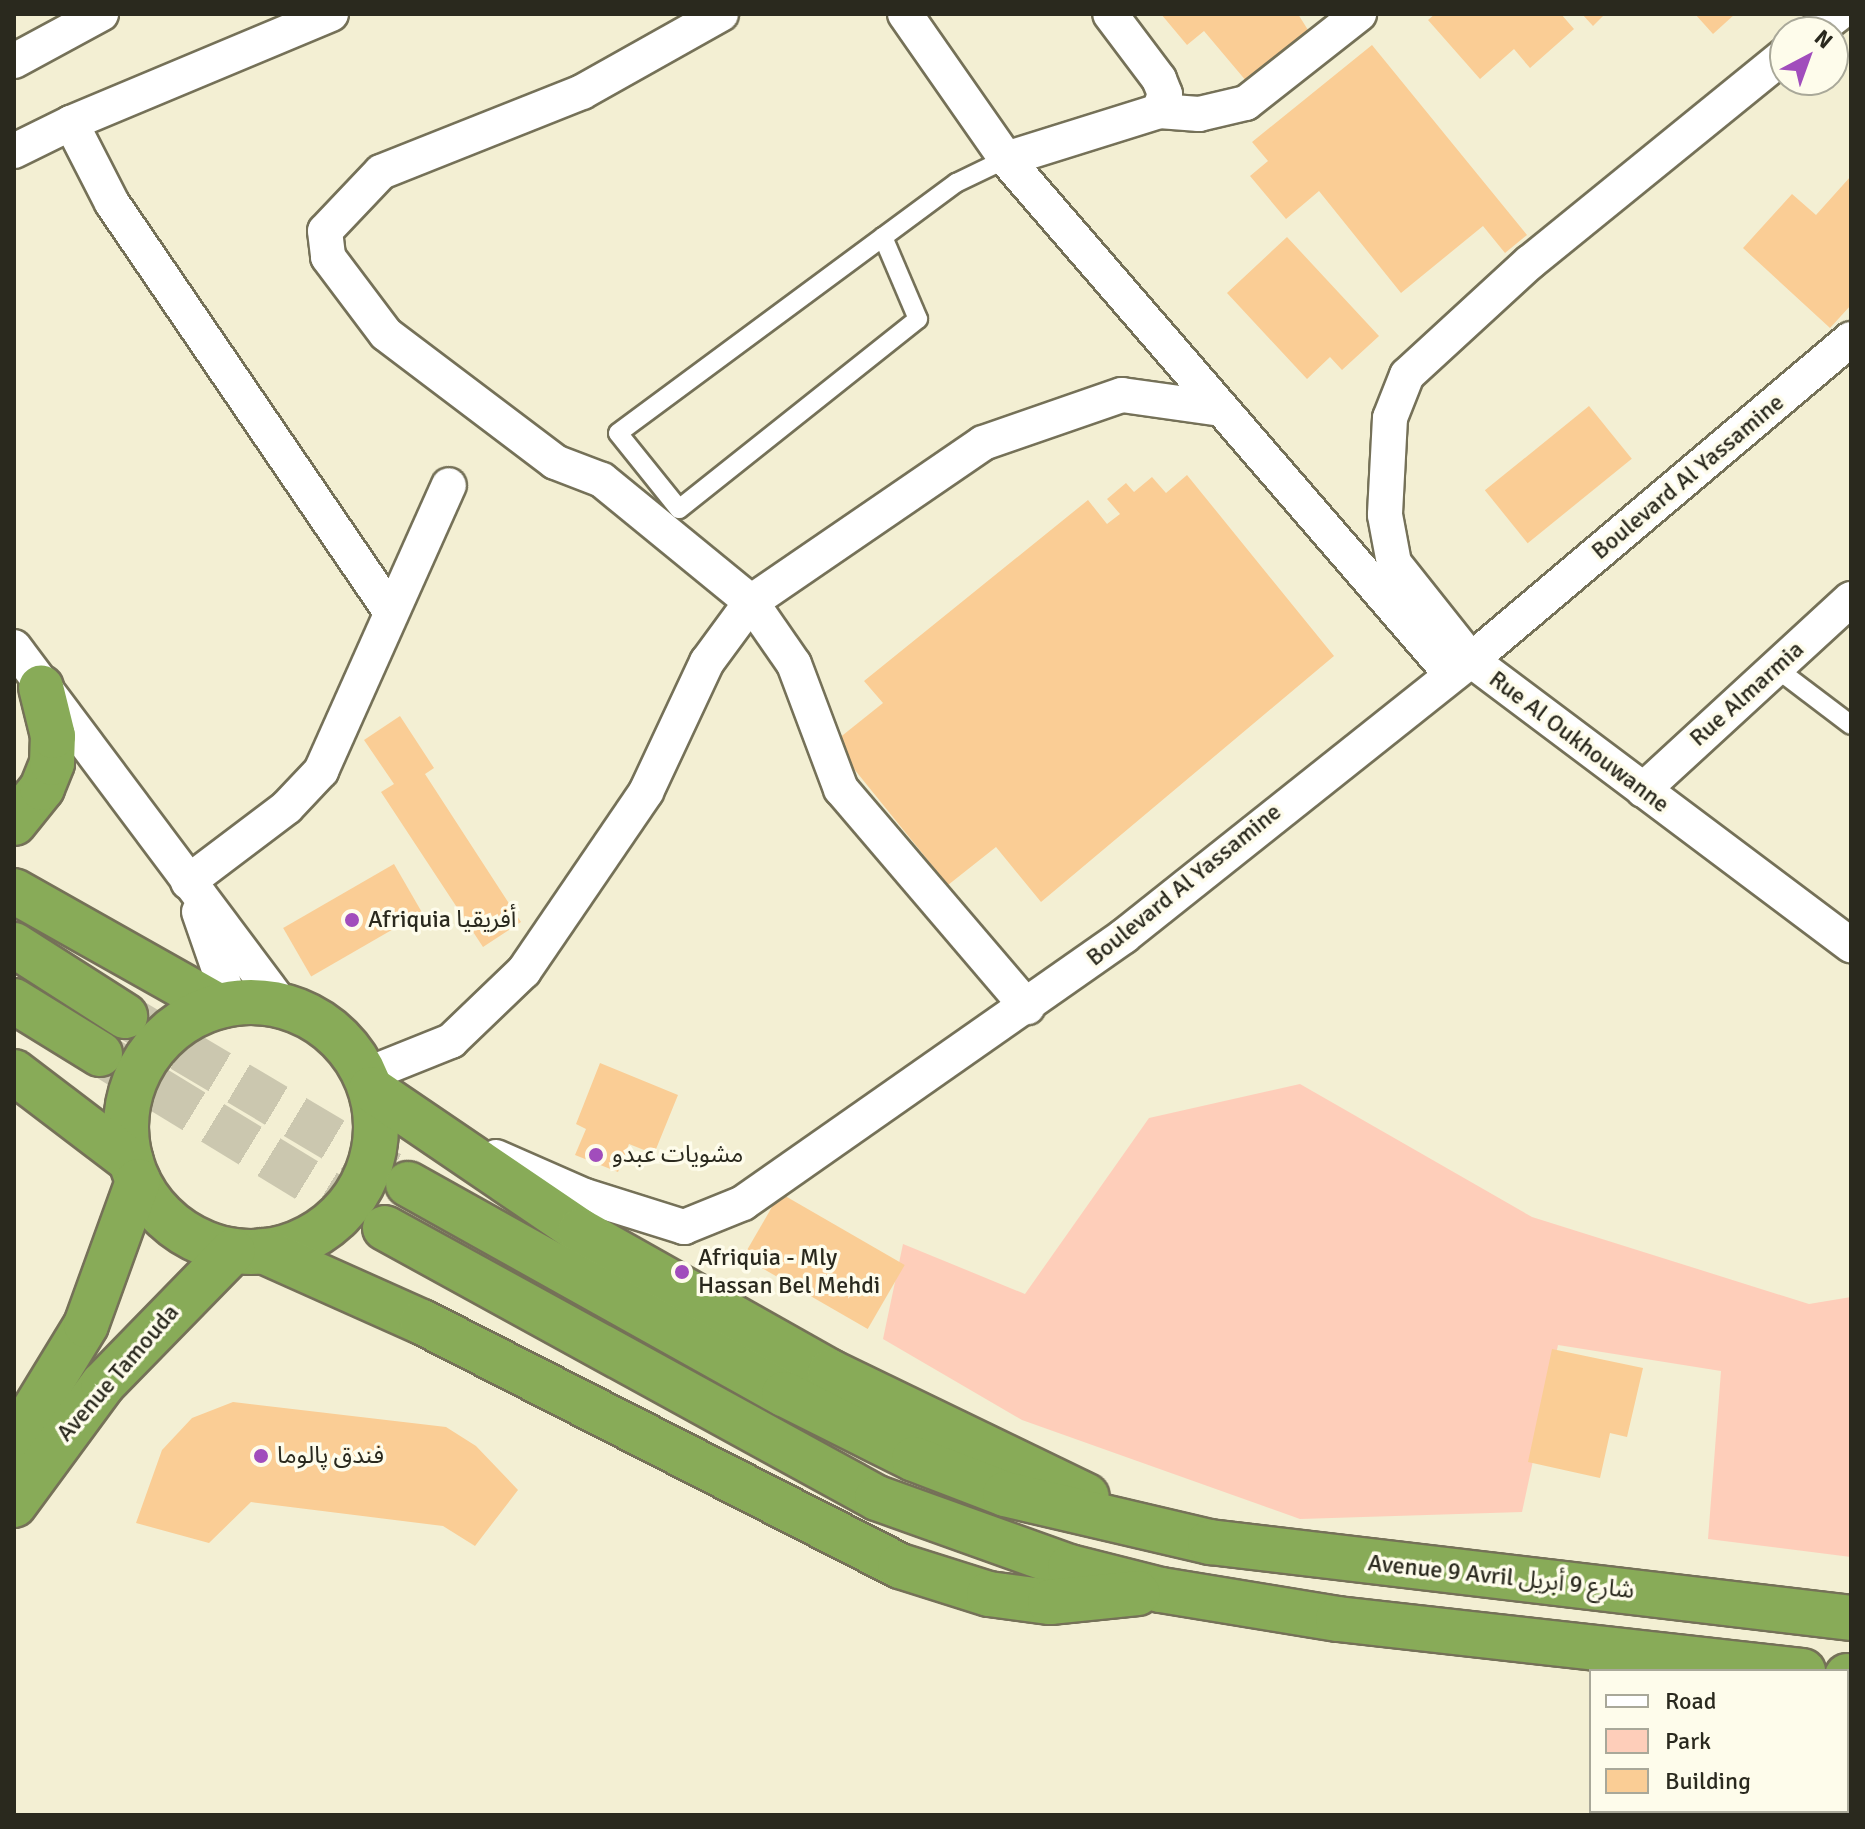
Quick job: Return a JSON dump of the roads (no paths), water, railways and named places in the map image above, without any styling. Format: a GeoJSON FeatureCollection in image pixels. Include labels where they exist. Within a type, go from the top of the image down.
{"type":"FeatureCollection","features":[{"type":"Feature","properties":{"kind":"highway"},"geometry":{"type":"LineString","coordinates":[[14,823],[42,788],[52,763],[41,687]]}},
{"type":"Feature","properties":{"kind":"highway"},"geometry":{"type":"LineString","coordinates":[[14,891],[224,1005]]}},
{"type":"Feature","properties":{"kind":"highway"},"geometry":{"type":"LineString","coordinates":[[14,945],[125,1016]]}},
{"type":"Feature","properties":{"kind":"highway"},"geometry":{"type":"LineString","coordinates":[[14,1001],[100,1054]]}},
{"type":"Feature","properties":{"kind":"highway"},"geometry":{"type":"LineString","coordinates":[[134,1171],[126,1122],[133,1083],[153,1048],[182,1022],[224,1005],[282,1005],[317,1020],[345,1044],[368,1082],[580,1231],[830,1372],[1152,1528]]}},
{"type":"Feature","properties":{"kind":"highway"},"geometry":{"type":"LineString","coordinates":[[14,1072],[134,1171],[166,1218],[197,1239],[248,1251],[422,1322],[900,1566],[989,1594],[1050,1602],[1161,1590]]}},
{"type":"Feature","properties":{"kind":"highway"},"geometry":{"type":"LineString","coordinates":[[248,1251],[302,1242],[324,1228],[360,1190],[374,1153],[368,1082]]}},
{"type":"Feature","properties":{"kind":"highway","name":"Avenue Tamouda"},"geometry":{"type":"LineString","coordinates":[[21,1416],[96,1302],[134,1171]]}},
{"type":"Feature","properties":{"kind":"highway"},"geometry":{"type":"LineString","coordinates":[[408,1184],[771,1387],[914,1459],[1005,1494],[1152,1528]]}},
{"type":"Feature","properties":{"kind":"highway"},"geometry":{"type":"LineString","coordinates":[[385,1228],[877,1498],[1070,1567],[1161,1590],[1338,1619],[1785,1669]]}},
{"type":"Feature","properties":{"kind":"highway","name":"Avenue Tamouda"},"geometry":{"type":"LineString","coordinates":[[14,1505],[103,1384],[248,1251]]}},
{"type":"Feature","properties":{"kind":"highway","name":"Avenue 9 Avril شارع 9 أبريل"},"geometry":{"type":"LineString","coordinates":[[1152,1528],[1210,1542],[1398,1568],[1851,1618]]}},
{"type":"Feature","properties":{"kind":"street"},"geometry":{"type":"LineString","coordinates":[[14,61],[101,14]]}},
{"type":"Feature","properties":{"kind":"street"},"geometry":{"type":"LineString","coordinates":[[14,151],[71,123],[331,14]]}},
{"type":"Feature","properties":{"kind":"street"},"geometry":{"type":"LineString","coordinates":[[721,14],[582,92],[381,172],[325,231],[328,257],[386,334],[555,462],[602,480],[751,602],[794,664],[841,789],[1027,1007]]}},
{"type":"Feature","properties":{"kind":"street"},"geometry":{"type":"LineString","coordinates":[[905,14],[1006,159],[1221,409],[1461,667]]}},
{"type":"Feature","properties":{"kind":"street"},"geometry":{"type":"LineString","coordinates":[[1110,14],[1159,79],[1165,94],[1159,111]]}},
{"type":"Feature","properties":{"kind":"street"},"geometry":{"type":"LineString","coordinates":[[1006,159],[1159,111],[1199,114],[1246,103],[1359,14]]}},
{"type":"Feature","properties":{"kind":"street","name":"Rue Al Oukhouwanne"},"geometry":{"type":"LineString","coordinates":[[1769,68],[1530,262],[1407,375],[1390,418],[1386,485],[1394,563],[1461,667],[1643,790],[1851,945]]}},
{"type":"Feature","properties":{"kind":"street"},"geometry":{"type":"LineString","coordinates":[[71,123],[112,203],[389,609]]}},
{"type":"Feature","properties":{"kind":"street","name":"Boulevard Al Yassamine"},"geometry":{"type":"LineString","coordinates":[[447,1136],[585,1196],[684,1227],[743,1203],[790,1174],[1027,1007],[1461,667],[1851,339]]}},
{"type":"Feature","properties":{"kind":"street"},"geometry":{"type":"LineString","coordinates":[[368,1082],[451,1041],[524,971],[646,792],[707,662],[751,602],[983,443],[1122,395],[1221,409]]}},
{"type":"Feature","properties":{"kind":"street"},"geometry":{"type":"LineString","coordinates":[[188,882],[287,807],[321,771],[389,609],[449,485]]}},
{"type":"Feature","properties":{"kind":"street","name":"Rue Almarmia"},"geometry":{"type":"LineString","coordinates":[[1643,790],[1851,599]]}},
{"type":"Feature","properties":{"kind":"street"},"geometry":{"type":"LineString","coordinates":[[14,647],[282,1005]]}},
{"type":"Feature","properties":{"kind":"street"},"geometry":{"type":"LineString","coordinates":[[188,882],[224,1005]]}},
{"type":"Feature","properties":{"kind":"lane"},"geometry":{"type":"LineString","coordinates":[[883,237],[918,319],[679,509],[618,433],[956,183],[1006,159]]}},
{"type":"Feature","properties":{"kind":"lane"},"geometry":{"type":"LineString","coordinates":[[1776,668],[1851,725]]}},
{"type":"Feature","properties":{"kind":"tunnel"},"geometry":{"type":"LineString","coordinates":[[125,1016],[408,1184]]}},
{"type":"Feature","properties":{"kind":"tunnel"},"geometry":{"type":"LineString","coordinates":[[100,1054],[385,1228]]}},
{"type":"Feature","properties":{"kind":"place","name":"Afriquia أفريقيا"},"geometry":{"type":"Point","coordinates":[352,920]}},
{"type":"Feature","properties":{"kind":"place","name":"مشويات عبدو"},"geometry":{"type":"Point","coordinates":[596,1155]}},
{"type":"Feature","properties":{"kind":"place","name":"Afriquia - Mly Hassan Bel Mehdi"},"geometry":{"type":"Point","coordinates":[682,1272]}},
{"type":"Feature","properties":{"kind":"place","name":"فندق پالوما"},"geometry":{"type":"Point","coordinates":[261,1456]}}]}
